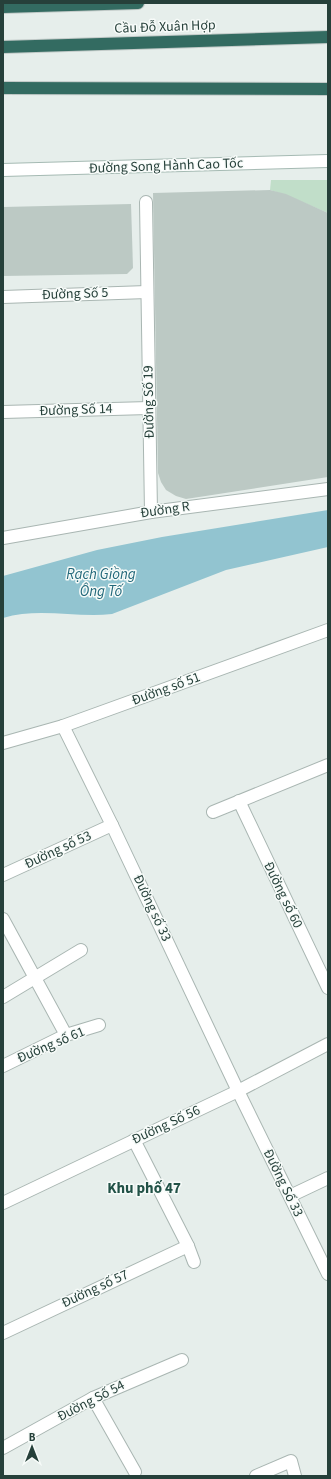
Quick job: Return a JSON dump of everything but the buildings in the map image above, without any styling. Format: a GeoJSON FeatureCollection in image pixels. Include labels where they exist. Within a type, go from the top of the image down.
{"type":"FeatureCollection","features":[{"type":"Feature","properties":{"kind":"highway","name":"Cầu Đỗ Xuân Hợp"},"geometry":{"type":"LineString","coordinates":[[3,7],[138,3]]}},
{"type":"Feature","properties":{"kind":"highway","name":"Cầu Đỗ Xuân Hợp"},"geometry":{"type":"LineString","coordinates":[[3,47],[328,37]]}},
{"type":"Feature","properties":{"kind":"highway"},"geometry":{"type":"LineString","coordinates":[[3,88],[328,89]]}},
{"type":"Feature","properties":{"kind":"street","name":"Đường Song Hành Cao Tốc"},"geometry":{"type":"LineString","coordinates":[[3,170],[328,162]]}},
{"type":"Feature","properties":{"kind":"street","name":"Đường Số 19"},"geometry":{"type":"LineString","coordinates":[[146,202],[151,512]]}},
{"type":"Feature","properties":{"kind":"street","name":"Đường Số 5"},"geometry":{"type":"LineString","coordinates":[[3,297],[147,292]]}},
{"type":"Feature","properties":{"kind":"street","name":"Đường Số 14"},"geometry":{"type":"LineString","coordinates":[[3,412],[149,408]]}},
{"type":"Feature","properties":{"kind":"street","name":"Đường R"},"geometry":{"type":"LineString","coordinates":[[3,538],[151,512],[328,489]]}},
{"type":"Feature","properties":{"kind":"street","name":"Đường số 51"},"geometry":{"type":"LineString","coordinates":[[3,743],[63,726],[328,630]]}},
{"type":"Feature","properties":{"kind":"street","name":"Đường số 33"},"geometry":{"type":"LineString","coordinates":[[63,726],[112,825],[238,1091]]}},
{"type":"Feature","properties":{"kind":"street"},"geometry":{"type":"LineString","coordinates":[[213,812],[328,765]]}},
{"type":"Feature","properties":{"kind":"street","name":"Đường số 60"},"geometry":{"type":"LineString","coordinates":[[239,801],[328,988]]}},
{"type":"Feature","properties":{"kind":"street","name":"Đường số 53"},"geometry":{"type":"LineString","coordinates":[[3,875],[112,825]]}},
{"type":"Feature","properties":{"kind":"street"},"geometry":{"type":"LineString","coordinates":[[3,919],[66,1035]]}},
{"type":"Feature","properties":{"kind":"street"},"geometry":{"type":"LineString","coordinates":[[3,997],[81,950]]}},
{"type":"Feature","properties":{"kind":"street","name":"Đường số 61"},"geometry":{"type":"LineString","coordinates":[[3,1066],[66,1035],[100,1025]]}},
{"type":"Feature","properties":{"kind":"street","name":"Đường Số 56"},"geometry":{"type":"LineString","coordinates":[[3,1203],[238,1091],[328,1044]]}},
{"type":"Feature","properties":{"kind":"street","name":"Đường Số 33"},"geometry":{"type":"LineString","coordinates":[[238,1091],[328,1274]]}},
{"type":"Feature","properties":{"kind":"street"},"geometry":{"type":"LineString","coordinates":[[134,1140],[188,1246],[194,1262]]}},
{"type":"Feature","properties":{"kind":"street"},"geometry":{"type":"LineString","coordinates":[[290,1196],[328,1178]]}},
{"type":"Feature","properties":{"kind":"street","name":"Đường số 57"},"geometry":{"type":"LineString","coordinates":[[3,1333],[188,1246]]}},
{"type":"Feature","properties":{"kind":"street","name":"Đường Số 54"},"geometry":{"type":"LineString","coordinates":[[3,1448],[93,1398],[182,1360]]}},
{"type":"Feature","properties":{"kind":"street"},"geometry":{"type":"LineString","coordinates":[[93,1398],[135,1472]]}},
{"type":"Feature","properties":{"kind":"street"},"geometry":{"type":"LineString","coordinates":[[256,1476],[291,1461],[295,1476]]}},
{"type":"Feature","properties":{"kind":"green space"},"geometry":{"type":"Polygon","coordinates":[[[271,180],[328,180],[328,213],[286,195],[270,190],[271,180]]]}},
{"type":"Feature","properties":{"kind":"water","name":"Rạch Giồng Ông Tố"},"geometry":{"type":"Polygon","coordinates":[[[328,510],[328,547],[226,570],[112,614],[85,615],[30,613],[3,618],[3,576],[97,550],[162,537],[328,510]]]}},
{"type":"Feature","properties":{"kind":"district","name":"Khu phố 47"},"geometry":{"type":"Point","coordinates":[144,1188]}}]}
